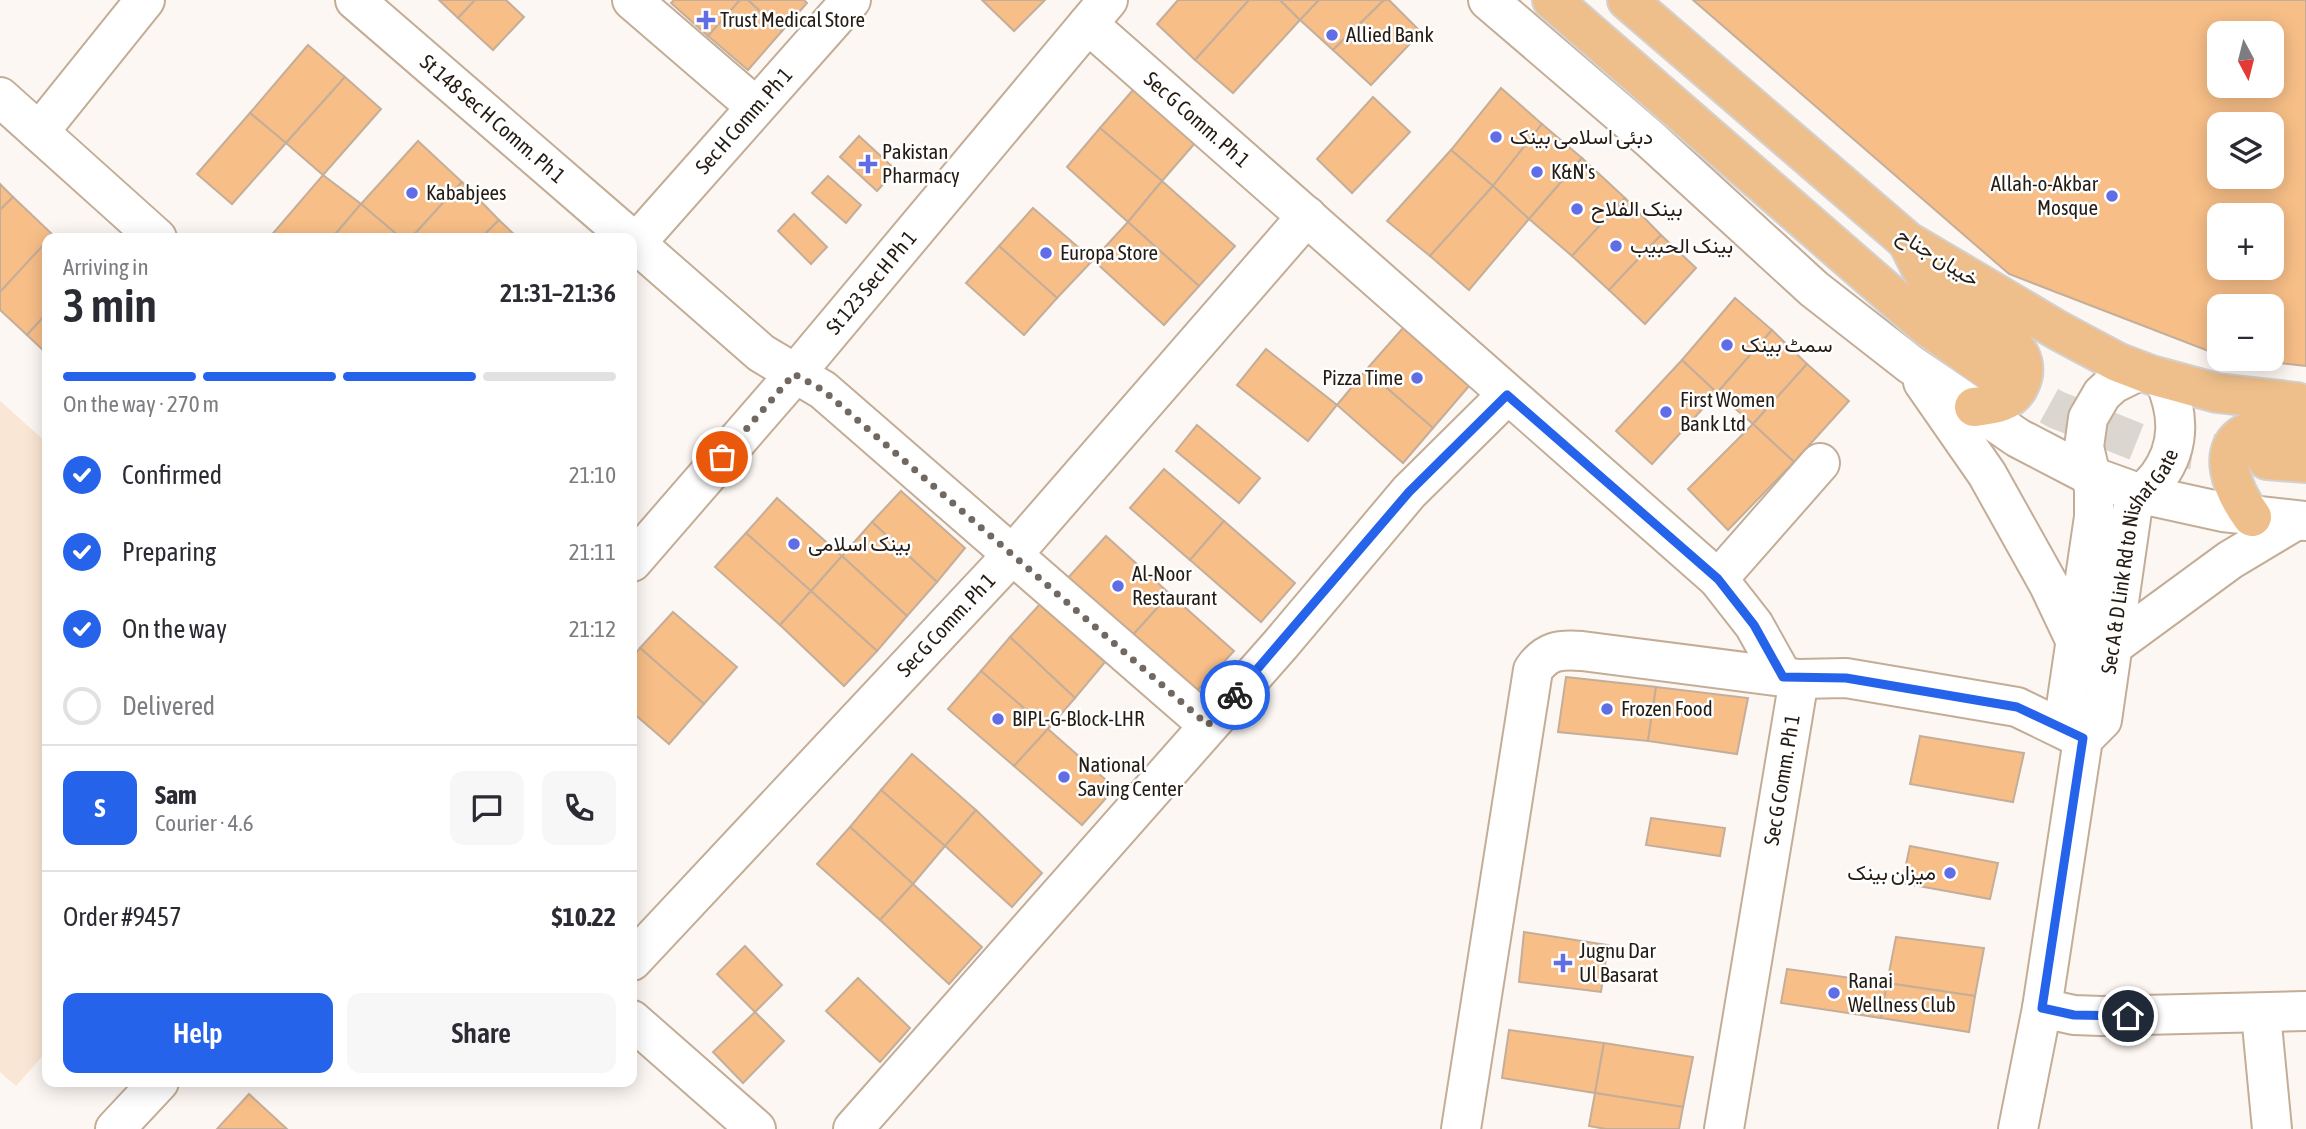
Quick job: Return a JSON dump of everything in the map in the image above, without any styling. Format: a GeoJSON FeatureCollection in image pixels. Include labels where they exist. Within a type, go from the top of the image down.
{"type":"FeatureCollection","features":[{"type":"Feature","properties":{"kind":"main road"},"geometry":{"type":"LineString","coordinates":[[1552,0],[1924,324],[1999,378]]}},
{"type":"Feature","properties":{"kind":"main road","name":"خیبان جناح"},"geometry":{"type":"LineString","coordinates":[[1627,0],[1907,241],[2059,331],[2152,375],[2217,393],[2297,402],[2306,408]]}},
{"type":"Feature","properties":{"kind":"main road"},"geometry":{"type":"LineString","coordinates":[[1907,241],[1935,290],[2004,336],[2021,357],[2023,378],[2013,395],[2002,402],[1974,407]]}},
{"type":"Feature","properties":{"kind":"main road"},"geometry":{"type":"LineString","coordinates":[[2252,516],[2239,499],[2231,478],[2229,460],[2236,442],[2250,431],[2290,430],[2306,424]]}},
{"type":"Feature","properties":{"kind":"main road"},"geometry":{"type":"LineString","coordinates":[[2267,460],[2306,463]]}},
{"type":"Feature","properties":{"kind":"street"},"geometry":{"type":"LineString","coordinates":[[39,132],[145,0]]}},
{"type":"Feature","properties":{"kind":"street","name":"St 148 Sec H Comm. Ph 1"},"geometry":{"type":"LineString","coordinates":[[355,0],[625,233]]}},
{"type":"Feature","properties":{"kind":"street"},"geometry":{"type":"LineString","coordinates":[[632,0],[755,106]]}},
{"type":"Feature","properties":{"kind":"street","name":"Sec H Comm. Ph 1"},"geometry":{"type":"LineString","coordinates":[[637,236],[851,0]]}},
{"type":"Feature","properties":{"kind":"street"},"geometry":{"type":"LineString","coordinates":[[1488,0],[1649,138],[1814,289],[1910,364],[2018,438],[2091,476],[2141,494],[2252,516],[2300,521]]}},
{"type":"Feature","properties":{"kind":"street","name":"Sec G Comm. Ph 1"},"geometry":{"type":"LineString","coordinates":[[1098,12],[1307,216],[1718,579],[1791,678],[1724,1129]]}},
{"type":"Feature","properties":{"kind":"street","name":"St 123 Sec H Ph 1"},"geometry":{"type":"LineString","coordinates":[[637,556],[1098,12]]}},
{"type":"Feature","properties":{"kind":"street"},"geometry":{"type":"LineString","coordinates":[[0,97],[152,233]]}},
{"type":"Feature","properties":{"kind":"street","name":"Sec G Comm. Ph 1"},"geometry":{"type":"LineString","coordinates":[[637,956],[1013,554],[1307,216]]}},
{"type":"Feature","properties":{"kind":"street","name":"St 148 Sec H Comm. Ph 1"},"geometry":{"type":"LineString","coordinates":[[637,244],[761,353],[823,390],[1208,725]]}},
{"type":"Feature","properties":{"kind":"street"},"geometry":{"type":"LineString","coordinates":[[1910,364],[1987,474],[2049,585],[2093,645],[2230,560],[2300,521]]}},
{"type":"Feature","properties":{"kind":"street","name":"Sec A & D Link Rd to Nishat Gate"},"geometry":{"type":"LineString","coordinates":[[2083,738],[2066,713],[2093,645],[2132,511],[2141,494],[2168,461],[2175,441],[2175,409],[2152,375],[2119,380],[2102,394],[2088,418],[2084,447],[2091,476],[2094,517],[2093,645]]}},
{"type":"Feature","properties":{"kind":"street"},"geometry":{"type":"LineString","coordinates":[[853,1129],[1281,644],[1409,492],[1507,395]]}},
{"type":"Feature","properties":{"kind":"street"},"geometry":{"type":"LineString","coordinates":[[1718,579],[1820,463]]}},
{"type":"Feature","properties":{"kind":"street"},"geometry":{"type":"LineString","coordinates":[[1461,1129],[1533,670],[1550,652],[1562,649],[1791,678],[1846,678],[2017,707],[2083,738],[2042,1008],[2018,1129]]}},
{"type":"Feature","properties":{"kind":"street"},"geometry":{"type":"LineString","coordinates":[[2042,1008],[2074,1015],[2101,1016],[2306,1011]]}},
{"type":"Feature","properties":{"kind":"street"},"geometry":{"type":"LineString","coordinates":[[2261,1014],[2272,1129]]}},
{"type":"Feature","properties":{"kind":"street"},"geometry":{"type":"LineString","coordinates":[[637,1024],[756,1129]]}},
{"type":"Feature","properties":{"kind":"street"},"geometry":{"type":"LineString","coordinates":[[115,1129],[154,1087]]}},
{"type":"Feature","properties":{"kind":"shaded area"},"geometry":{"type":"Polygon","coordinates":[[[0,401],[42,439],[42,1057],[16,1086],[0,1072],[0,401]]]}},
{"type":"Feature","properties":{"kind":"building"},"geometry":{"type":"Polygon","coordinates":[[[439,0],[475,0],[458,18],[439,0]]]}},
{"type":"Feature","properties":{"kind":"building"},"geometry":{"type":"Polygon","coordinates":[[[475,0],[506,0],[524,17],[493,50],[458,18],[475,0]]]}},
{"type":"Feature","properties":{"kind":"building","name":"Trust Medical Store"},"geometry":{"type":"Polygon","coordinates":[[[674,0],[740,0],[708,36],[671,3],[674,0]]]}},
{"type":"Feature","properties":{"kind":"building"},"geometry":{"type":"Polygon","coordinates":[[[740,0],[748,0],[782,31],[748,70],[708,36],[740,0]]]}},
{"type":"Feature","properties":{"kind":"building"},"geometry":{"type":"Polygon","coordinates":[[[748,0],[804,0],[807,3],[782,31],[748,0]]]}},
{"type":"Feature","properties":{"kind":"building"},"geometry":{"type":"Polygon","coordinates":[[[982,0],[1045,0],[1014,31],[982,0]]]}},
{"type":"Feature","properties":{"kind":"building"},"geometry":{"type":"Polygon","coordinates":[[[1178,0],[1249,0],[1195,60],[1157,24],[1178,0]]]}},
{"type":"Feature","properties":{"kind":"building"},"geometry":{"type":"Polygon","coordinates":[[[1249,0],[1280,0],[1300,20],[1233,93],[1195,60],[1249,0]]]}},
{"type":"Feature","properties":{"kind":"building"},"geometry":{"type":"Polygon","coordinates":[[[1280,0],[1319,0],[1300,20],[1280,0]]]}},
{"type":"Feature","properties":{"kind":"building","name":"Allied Bank"},"geometry":{"type":"Polygon","coordinates":[[[1319,0],[1384,0],[1333,50],[1300,20],[1319,0]]]}},
{"type":"Feature","properties":{"kind":"building"},"geometry":{"type":"Polygon","coordinates":[[[1384,0],[1389,0],[1421,32],[1371,85],[1333,50],[1384,0]]]}},
{"type":"Feature","properties":{"kind":"building","name":"Allah-o-Akbar Mosque"},"geometry":{"type":"Polygon","coordinates":[[[1693,0],[2306,0],[2306,366],[2284,364],[2284,294],[2207,294],[2207,350],[2009,274],[1693,0]]]}},
{"type":"Feature","properties":{"kind":"building"},"geometry":{"type":"Polygon","coordinates":[[[308,45],[345,77],[286,143],[250,113],[308,45]]]}},
{"type":"Feature","properties":{"kind":"building"},"geometry":{"type":"Polygon","coordinates":[[[345,77],[381,109],[323,175],[286,143],[345,77]]]}},
{"type":"Feature","properties":{"kind":"building","name":"دبئی اسلامی بینک"},"geometry":{"type":"Polygon","coordinates":[[[1501,88],[1542,124],[1493,186],[1451,150],[1501,88]]]}},
{"type":"Feature","properties":{"kind":"building"},"geometry":{"type":"Polygon","coordinates":[[[1133,90],[1195,143],[1162,181],[1100,128],[1133,90]]]}},
{"type":"Feature","properties":{"kind":"building"},"geometry":{"type":"Polygon","coordinates":[[[1373,97],[1410,132],[1352,193],[1317,159],[1373,97]]]}},
{"type":"Feature","properties":{"kind":"building"},"geometry":{"type":"Polygon","coordinates":[[[250,113],[286,143],[232,204],[197,174],[250,113]]]}},
{"type":"Feature","properties":{"kind":"building","name":"K&N's"},"geometry":{"type":"Polygon","coordinates":[[[1542,124],[1582,158],[1529,219],[1493,186],[1542,124]]]}},
{"type":"Feature","properties":{"kind":"building"},"geometry":{"type":"Polygon","coordinates":[[[1100,128],[1162,181],[1128,222],[1067,167],[1100,128]]]}},
{"type":"Feature","properties":{"kind":"building","name":"Pakistan Pharmacy"},"geometry":{"type":"Polygon","coordinates":[[[859,136],[896,170],[877,191],[840,157],[859,136]]]}},
{"type":"Feature","properties":{"kind":"building","name":"Kababjees"},"geometry":{"type":"Polygon","coordinates":[[[418,141],[462,182],[416,233],[395,233],[361,204],[418,141]]]}},
{"type":"Feature","properties":{"kind":"building"},"geometry":{"type":"Polygon","coordinates":[[[1451,150],[1493,186],[1430,256],[1387,221],[1451,150]]]}},
{"type":"Feature","properties":{"kind":"building","name":"بینک الفلاح"},"geometry":{"type":"Polygon","coordinates":[[[1582,158],[1625,198],[1572,256],[1529,219],[1582,158]]]}},
{"type":"Feature","properties":{"kind":"building"},"geometry":{"type":"Polygon","coordinates":[[[323,175],[361,204],[336,233],[273,233],[323,175]]]}},
{"type":"Feature","properties":{"kind":"building"},"geometry":{"type":"Polygon","coordinates":[[[828,176],[861,205],[846,223],[812,193],[828,176]]]}},
{"type":"Feature","properties":{"kind":"building"},"geometry":{"type":"Polygon","coordinates":[[[1162,181],[1235,246],[1199,286],[1128,222],[1162,181]]]}},
{"type":"Feature","properties":{"kind":"building"},"geometry":{"type":"Polygon","coordinates":[[[462,182],[499,220],[486,233],[416,233],[462,182]]]}},
{"type":"Feature","properties":{"kind":"building"},"geometry":{"type":"Polygon","coordinates":[[[0,184],[13,197],[0,210],[0,184]]]}},
{"type":"Feature","properties":{"kind":"building"},"geometry":{"type":"Polygon","coordinates":[[[1493,186],[1529,219],[1469,290],[1430,256],[1493,186]]]}},
{"type":"Feature","properties":{"kind":"building"},"geometry":{"type":"Polygon","coordinates":[[[13,197],[51,233],[42,233],[42,247],[0,292],[0,210],[13,197]]]}},
{"type":"Feature","properties":{"kind":"building","name":"بينک الحبيب"},"geometry":{"type":"Polygon","coordinates":[[[1625,198],[1661,235],[1609,290],[1572,256],[1625,198]]]}},
{"type":"Feature","properties":{"kind":"building"},"geometry":{"type":"Polygon","coordinates":[[[361,204],[395,233],[336,233],[361,204]]]}},
{"type":"Feature","properties":{"kind":"building","name":"Europa Store"},"geometry":{"type":"Polygon","coordinates":[[[1033,208],[1093,260],[1057,298],[999,246],[1033,208]]]}},
{"type":"Feature","properties":{"kind":"building"},"geometry":{"type":"Polygon","coordinates":[[[794,214],[827,247],[811,264],[778,231],[794,214]]]}},
{"type":"Feature","properties":{"kind":"building"},"geometry":{"type":"Polygon","coordinates":[[[499,220],[513,233],[486,233],[499,220]]]}},
{"type":"Feature","properties":{"kind":"building"},"geometry":{"type":"Polygon","coordinates":[[[1128,222],[1199,286],[1164,325],[1093,260],[1128,222]]]}},
{"type":"Feature","properties":{"kind":"building"},"geometry":{"type":"Polygon","coordinates":[[[1661,235],[1696,268],[1645,324],[1609,290],[1661,235]]]}},
{"type":"Feature","properties":{"kind":"building"},"geometry":{"type":"Polygon","coordinates":[[[42,246],[42,318],[27,335],[0,310],[0,292],[42,246]]]}},
{"type":"Feature","properties":{"kind":"building"},"geometry":{"type":"Polygon","coordinates":[[[999,246],[1057,298],[1024,335],[966,283],[999,246]]]}},
{"type":"Feature","properties":{"kind":"building","name":"سمٹ بینک"},"geometry":{"type":"Polygon","coordinates":[[[1735,298],[1772,330],[1717,393],[1682,360],[1735,298]]]}},
{"type":"Feature","properties":{"kind":"building"},"geometry":{"type":"Polygon","coordinates":[[[42,318],[42,349],[27,335],[42,318]]]}},
{"type":"Feature","properties":{"kind":"building","name":"Pizza Time"},"geometry":{"type":"Polygon","coordinates":[[[1403,328],[1469,386],[1433,428],[1366,370],[1403,328]]]}},
{"type":"Feature","properties":{"kind":"building"},"geometry":{"type":"Polygon","coordinates":[[[1772,330],[1807,364],[1753,424],[1717,393],[1772,330]]]}},
{"type":"Feature","properties":{"kind":"building"},"geometry":{"type":"Polygon","coordinates":[[[1266,349],[1337,405],[1308,441],[1237,385],[1266,349]]]}},
{"type":"Feature","properties":{"kind":"building","name":"First Women Bank Ltd"},"geometry":{"type":"Polygon","coordinates":[[[1682,360],[1717,393],[1652,464],[1616,431],[1682,360]]]}},
{"type":"Feature","properties":{"kind":"building"},"geometry":{"type":"Polygon","coordinates":[[[1807,364],[1849,401],[1794,462],[1753,424],[1807,364]]]}},
{"type":"Feature","properties":{"kind":"building"},"geometry":{"type":"Polygon","coordinates":[[[1366,370],[1433,428],[1403,463],[1337,405],[1366,370]]]}},
{"type":"Feature","properties":{"kind":"building"},"geometry":{"type":"Polygon","coordinates":[[[1753,424],[1794,462],[1728,530],[1688,489],[1753,424]]]}},
{"type":"Feature","properties":{"kind":"building"},"geometry":{"type":"Polygon","coordinates":[[[1197,425],[1260,478],[1239,503],[1176,451],[1197,425]]]}},
{"type":"Feature","properties":{"kind":"building"},"geometry":{"type":"Polygon","coordinates":[[[1164,469],[1224,521],[1190,560],[1130,508],[1164,469]]]}},
{"type":"Feature","properties":{"kind":"building"},"geometry":{"type":"Polygon","coordinates":[[[901,491],[965,548],[937,582],[872,522],[901,491]]]}},
{"type":"Feature","properties":{"kind":"building","name":"بینک اسلامی"},"geometry":{"type":"Polygon","coordinates":[[[777,498],[842,556],[811,591],[746,533],[777,498]]]}},
{"type":"Feature","properties":{"kind":"building"},"geometry":{"type":"Polygon","coordinates":[[[1224,521],[1295,583],[1261,622],[1190,560],[1224,521]]]}},
{"type":"Feature","properties":{"kind":"building"},"geometry":{"type":"Polygon","coordinates":[[[872,522],[937,582],[907,616],[842,556],[872,522]]]}},
{"type":"Feature","properties":{"kind":"building"},"geometry":{"type":"Polygon","coordinates":[[[746,533],[811,591],[780,625],[715,567],[746,533]]]}},
{"type":"Feature","properties":{"kind":"building","name":"Al-Noor Restaurant"},"geometry":{"type":"Polygon","coordinates":[[[1106,536],[1170,594],[1131,637],[1067,579],[1106,536]]]}},
{"type":"Feature","properties":{"kind":"building"},"geometry":{"type":"Polygon","coordinates":[[[842,556],[907,616],[877,651],[811,591],[842,556]]]}},
{"type":"Feature","properties":{"kind":"building"},"geometry":{"type":"Polygon","coordinates":[[[811,591],[877,651],[844,686],[780,625],[811,591]]]}},
{"type":"Feature","properties":{"kind":"building"},"geometry":{"type":"Polygon","coordinates":[[[1170,594],[1234,651],[1193,695],[1131,637],[1170,594]]]}},
{"type":"Feature","properties":{"kind":"building"},"geometry":{"type":"Polygon","coordinates":[[[1041,603],[1105,662],[1075,698],[1010,637],[1041,603]]]}},
{"type":"Feature","properties":{"kind":"building"},"geometry":{"type":"Polygon","coordinates":[[[673,612],[737,667],[704,704],[640,648],[673,612]]]}},
{"type":"Feature","properties":{"kind":"building"},"geometry":{"type":"Polygon","coordinates":[[[1010,637],[1075,698],[1048,729],[981,671],[1010,637]]]}},
{"type":"Feature","properties":{"kind":"building"},"geometry":{"type":"Polygon","coordinates":[[[640,648],[704,704],[669,744],[637,716],[637,652],[640,648]]]}},
{"type":"Feature","properties":{"kind":"building","name":"BIPL-G-Block-LHR"},"geometry":{"type":"Polygon","coordinates":[[[981,671],[1048,729],[1014,766],[948,709],[981,671]]]}},
{"type":"Feature","properties":{"kind":"building","name":"Frozen Food"},"geometry":{"type":"Polygon","coordinates":[[[1566,677],[1656,687],[1648,741],[1558,732],[1566,677]]]}},
{"type":"Feature","properties":{"kind":"building"},"geometry":{"type":"Polygon","coordinates":[[[1656,687],[1748,698],[1737,754],[1648,741],[1656,687]]]}},
{"type":"Feature","properties":{"kind":"building","name":"National Saving Center"},"geometry":{"type":"Polygon","coordinates":[[[1048,729],[1115,788],[1082,825],[1014,766],[1048,729]]]}},
{"type":"Feature","properties":{"kind":"building"},"geometry":{"type":"Polygon","coordinates":[[[1920,736],[2024,753],[2013,802],[1910,784],[1920,736]]]}},
{"type":"Feature","properties":{"kind":"building"},"geometry":{"type":"Polygon","coordinates":[[[912,754],[976,810],[945,846],[881,790],[912,754]]]}},
{"type":"Feature","properties":{"kind":"building"},"geometry":{"type":"Polygon","coordinates":[[[881,790],[945,846],[913,884],[850,827],[881,790]]]}},
{"type":"Feature","properties":{"kind":"building"},"geometry":{"type":"Polygon","coordinates":[[[976,810],[1042,873],[1012,907],[945,846],[976,810]]]}},
{"type":"Feature","properties":{"kind":"building"},"geometry":{"type":"Polygon","coordinates":[[[1651,818],[1725,828],[1720,856],[1646,845],[1651,818]]]}},
{"type":"Feature","properties":{"kind":"building"},"geometry":{"type":"Polygon","coordinates":[[[850,827],[913,884],[880,920],[817,864],[850,827]]]}},
{"type":"Feature","properties":{"kind":"building","name":"میزان بینک"},"geometry":{"type":"Polygon","coordinates":[[[1910,846],[1998,863],[1990,899],[1902,883],[1910,846]]]}},
{"type":"Feature","properties":{"kind":"building"},"geometry":{"type":"Polygon","coordinates":[[[913,884],[982,947],[949,984],[880,920],[913,884]]]}},
{"type":"Feature","properties":{"kind":"building","name":"Jugnu Dar Ul Basarat"},"geometry":{"type":"Polygon","coordinates":[[[1524,932],[1608,945],[1601,992],[1519,982],[1524,932]]]}},
{"type":"Feature","properties":{"kind":"building"},"geometry":{"type":"Polygon","coordinates":[[[1896,937],[1984,948],[1975,996],[1887,983],[1896,937]]]}},
{"type":"Feature","properties":{"kind":"building"},"geometry":{"type":"Polygon","coordinates":[[[745,946],[782,985],[755,1012],[717,974],[745,946]]]}},
{"type":"Feature","properties":{"kind":"building","name":"Ranai Wellness Club"},"geometry":{"type":"Polygon","coordinates":[[[1787,969],[1887,983],[1881,1018],[1781,1003],[1787,969]]]}},
{"type":"Feature","properties":{"kind":"building"},"geometry":{"type":"Polygon","coordinates":[[[858,978],[910,1028],[880,1062],[826,1011],[858,978]]]}},
{"type":"Feature","properties":{"kind":"building"},"geometry":{"type":"Polygon","coordinates":[[[1887,983],[1975,996],[1969,1032],[1881,1018],[1887,983]]]}},
{"type":"Feature","properties":{"kind":"building"},"geometry":{"type":"Polygon","coordinates":[[[755,1012],[784,1041],[743,1083],[713,1052],[755,1012]]]}},
{"type":"Feature","properties":{"kind":"building"},"geometry":{"type":"Polygon","coordinates":[[[1509,1030],[1604,1043],[1595,1093],[1502,1078],[1509,1030]]]}},
{"type":"Feature","properties":{"kind":"building"},"geometry":{"type":"Polygon","coordinates":[[[1604,1043],[1693,1057],[1683,1107],[1595,1093],[1604,1043]]]}},
{"type":"Feature","properties":{"kind":"building"},"geometry":{"type":"Polygon","coordinates":[[[1595,1093],[1683,1107],[1679,1129],[1606,1129],[1589,1126],[1595,1093]]]}},
{"type":"Feature","properties":{"kind":"building"},"geometry":{"type":"Polygon","coordinates":[[[249,1094],[287,1129],[217,1129],[249,1094]]]}},
{"type":"Feature","properties":{"kind":"tunnel"},"geometry":{"type":"LineString","coordinates":[[1999,378],[2057,410],[2142,444],[2261,459]]}},
{"type":"Feature","properties":{"kind":"way so far"},"geometry":{"type":"LineString","coordinates":[[722,457],[794,374],[823,390],[1208,725],[1235,695]]}},
{"type":"Feature","properties":{"kind":"place","name":"Trust Medical Store"},"geometry":{"type":"Point","coordinates":[706,20]}},
{"type":"Feature","properties":{"kind":"place","name":"Allied Bank"},"geometry":{"type":"Point","coordinates":[1332,35]}},
{"type":"Feature","properties":{"kind":"place","name":"دبئی اسلامی بینک"},"geometry":{"type":"Point","coordinates":[1496,137]}},
{"type":"Feature","properties":{"kind":"place","name":"Pakistan Pharmacy"},"geometry":{"type":"Point","coordinates":[868,164]}},
{"type":"Feature","properties":{"kind":"place","name":"K&N's"},"geometry":{"type":"Point","coordinates":[1537,172]}},
{"type":"Feature","properties":{"kind":"place","name":"Kababjees"},"geometry":{"type":"Point","coordinates":[412,193]}},
{"type":"Feature","properties":{"kind":"place","name":"Allah-o-Akbar Mosque"},"geometry":{"type":"Point","coordinates":[2112,196]}},
{"type":"Feature","properties":{"kind":"place","name":"بینک الفلاح"},"geometry":{"type":"Point","coordinates":[1577,209]}},
{"type":"Feature","properties":{"kind":"place","name":"بينک الحبيب"},"geometry":{"type":"Point","coordinates":[1616,246]}},
{"type":"Feature","properties":{"kind":"place","name":"Europa Store"},"geometry":{"type":"Point","coordinates":[1046,253]}},
{"type":"Feature","properties":{"kind":"place","name":"سمٹ بینک"},"geometry":{"type":"Point","coordinates":[1727,345]}},
{"type":"Feature","properties":{"kind":"place","name":"Pizza Time"},"geometry":{"type":"Point","coordinates":[1417,378]}},
{"type":"Feature","properties":{"kind":"place","name":"First Women Bank Ltd"},"geometry":{"type":"Point","coordinates":[1666,412]}},
{"type":"Feature","properties":{"kind":"place","name":"بینک اسلامی"},"geometry":{"type":"Point","coordinates":[794,544]}},
{"type":"Feature","properties":{"kind":"place","name":"Al-Noor Restaurant"},"geometry":{"type":"Point","coordinates":[1118,586]}},
{"type":"Feature","properties":{"kind":"place","name":"Frozen Food"},"geometry":{"type":"Point","coordinates":[1607,709]}},
{"type":"Feature","properties":{"kind":"place","name":"BIPL-G-Block-LHR"},"geometry":{"type":"Point","coordinates":[998,719]}},
{"type":"Feature","properties":{"kind":"place","name":"National Saving Center"},"geometry":{"type":"Point","coordinates":[1064,777]}},
{"type":"Feature","properties":{"kind":"place","name":"میزان بینک"},"geometry":{"type":"Point","coordinates":[1950,873]}},
{"type":"Feature","properties":{"kind":"place","name":"Jugnu Dar Ul Basarat"},"geometry":{"type":"Point","coordinates":[1563,963]}},
{"type":"Feature","properties":{"kind":"place","name":"Ranai Wellness Club"},"geometry":{"type":"Point","coordinates":[1834,993]}},
{"type":"Feature","properties":{"kind":"route"},"geometry":{"type":"LineString","coordinates":[[1235,695],[1409,492],[1507,395],[1718,579],[1754,625],[1783,677],[1846,678],[2017,707],[2083,738],[2042,1008],[2074,1015],[2128,1016]]}}]}
